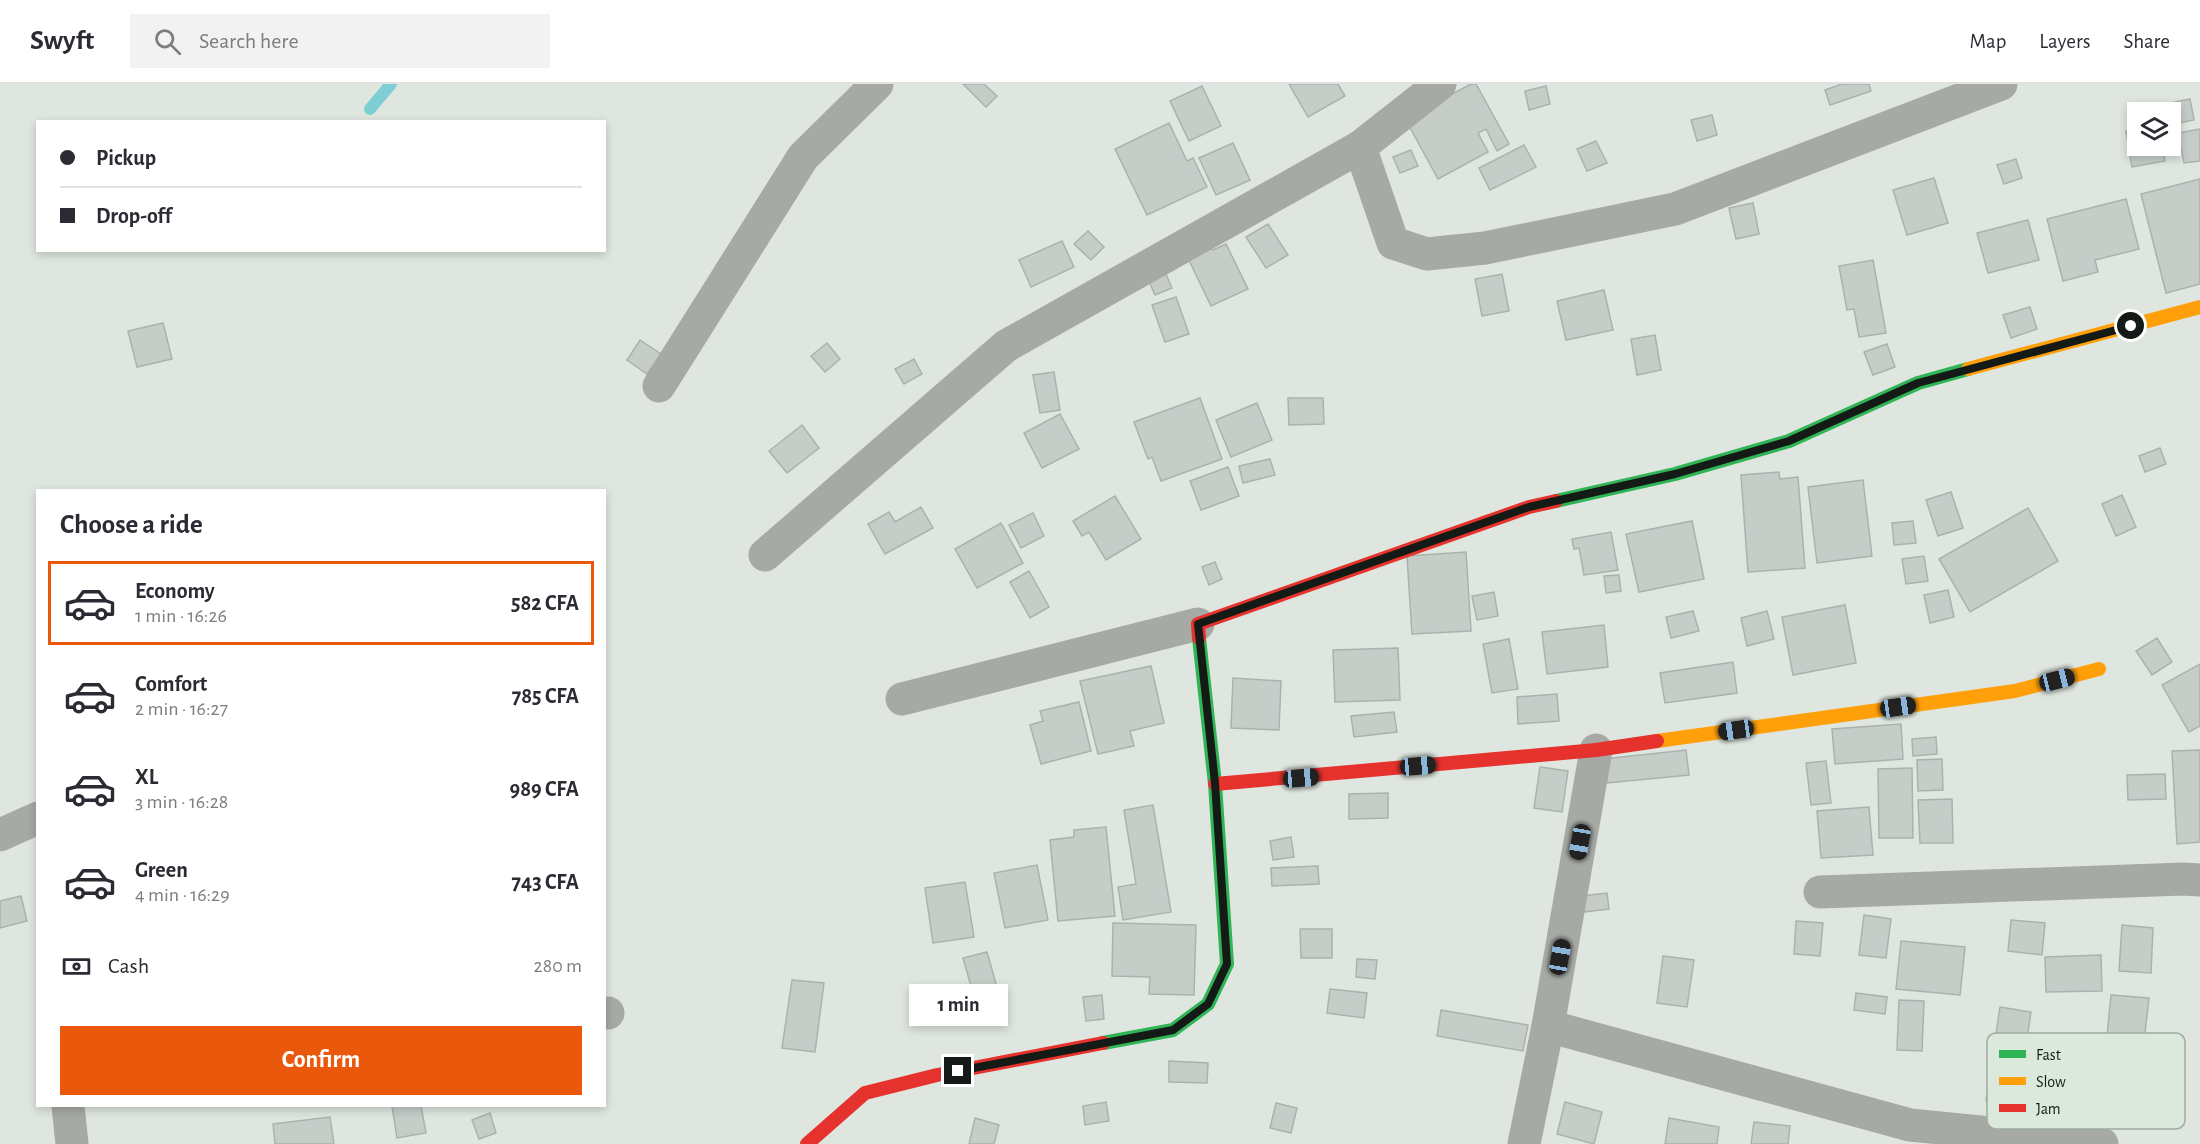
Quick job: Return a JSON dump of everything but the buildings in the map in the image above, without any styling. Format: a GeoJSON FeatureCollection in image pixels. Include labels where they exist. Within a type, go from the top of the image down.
{"type":"FeatureCollection","features":[{"type":"Feature","properties":{"kind":"street"},"geometry":{"type":"LineString","coordinates":[[659,386],[803,157],[877,84]]}},
{"type":"Feature","properties":{"kind":"street"},"geometry":{"type":"LineString","coordinates":[[765,555],[1006,346],[1360,147],[1440,84]]}},
{"type":"Feature","properties":{"kind":"street"},"geometry":{"type":"LineString","coordinates":[[1360,147],[1393,243],[1427,254],[1485,248],[1675,209],[2001,84]]}},
{"type":"Feature","properties":{"kind":"street"},"geometry":{"type":"LineString","coordinates":[[902,699],[1198,624],[1529,507],[1675,474],[1789,441],[1918,383],[2200,307]]}},
{"type":"Feature","properties":{"kind":"street"},"geometry":{"type":"LineString","coordinates":[[807,1144],[865,1093],[937,1075],[1173,1030],[1208,1004],[1227,964],[1215,783],[1198,624]]}},
{"type":"Feature","properties":{"kind":"street"},"geometry":{"type":"LineString","coordinates":[[1215,783],[1277,780],[1596,750],[2015,691],[2099,669]]}},
{"type":"Feature","properties":{"kind":"street"},"geometry":{"type":"LineString","coordinates":[[1524,1144],[1548,1026],[1596,750]]}},
{"type":"Feature","properties":{"kind":"street"},"geometry":{"type":"LineString","coordinates":[[0,834],[36,819]]}},
{"type":"Feature","properties":{"kind":"street"},"geometry":{"type":"LineString","coordinates":[[1820,892],[2200,880]]}},
{"type":"Feature","properties":{"kind":"street"},"geometry":{"type":"LineString","coordinates":[[1548,1026],[1910,1125],[2102,1144]]}},
{"type":"Feature","properties":{"kind":"street"},"geometry":{"type":"LineString","coordinates":[[68,1107],[72,1144]]}},
{"type":"Feature","properties":{"kind":"waterway"},"geometry":{"type":"LineString","coordinates":[[370,109],[391,84]]}},
{"type":"Feature","properties":{"kind":"traffic: fast"},"geometry":{"type":"LineString","coordinates":[[1556,501],[1675,474],[1789,441],[1918,383],[1968,369]]}},
{"type":"Feature","properties":{"kind":"traffic: fast"},"geometry":{"type":"LineString","coordinates":[[1103,1043],[1173,1030],[1208,1004],[1227,964],[1215,784],[1199,638]]}},
{"type":"Feature","properties":{"kind":"traffic: slow"},"geometry":{"type":"LineString","coordinates":[[1968,369],[2200,307]]}},
{"type":"Feature","properties":{"kind":"traffic: slow"},"geometry":{"type":"LineString","coordinates":[[1657,741],[2015,691],[2099,669]]}},
{"type":"Feature","properties":{"kind":"traffic: jam"},"geometry":{"type":"LineString","coordinates":[[1199,638],[1198,624],[1529,507],[1556,501]]}},
{"type":"Feature","properties":{"kind":"traffic: jam"},"geometry":{"type":"LineString","coordinates":[[1215,784],[1596,750],[1657,741]]}},
{"type":"Feature","properties":{"kind":"traffic: jam"},"geometry":{"type":"LineString","coordinates":[[807,1144],[865,1093],[937,1075],[1103,1043]]}},
{"type":"Feature","properties":{"kind":"route"},"geometry":{"type":"LineString","coordinates":[[958,1071],[1173,1030],[1208,1004],[1227,964],[1215,783],[1198,624],[1529,507],[1675,474],[1789,441],[1918,383],[2131,326]]}}]}
